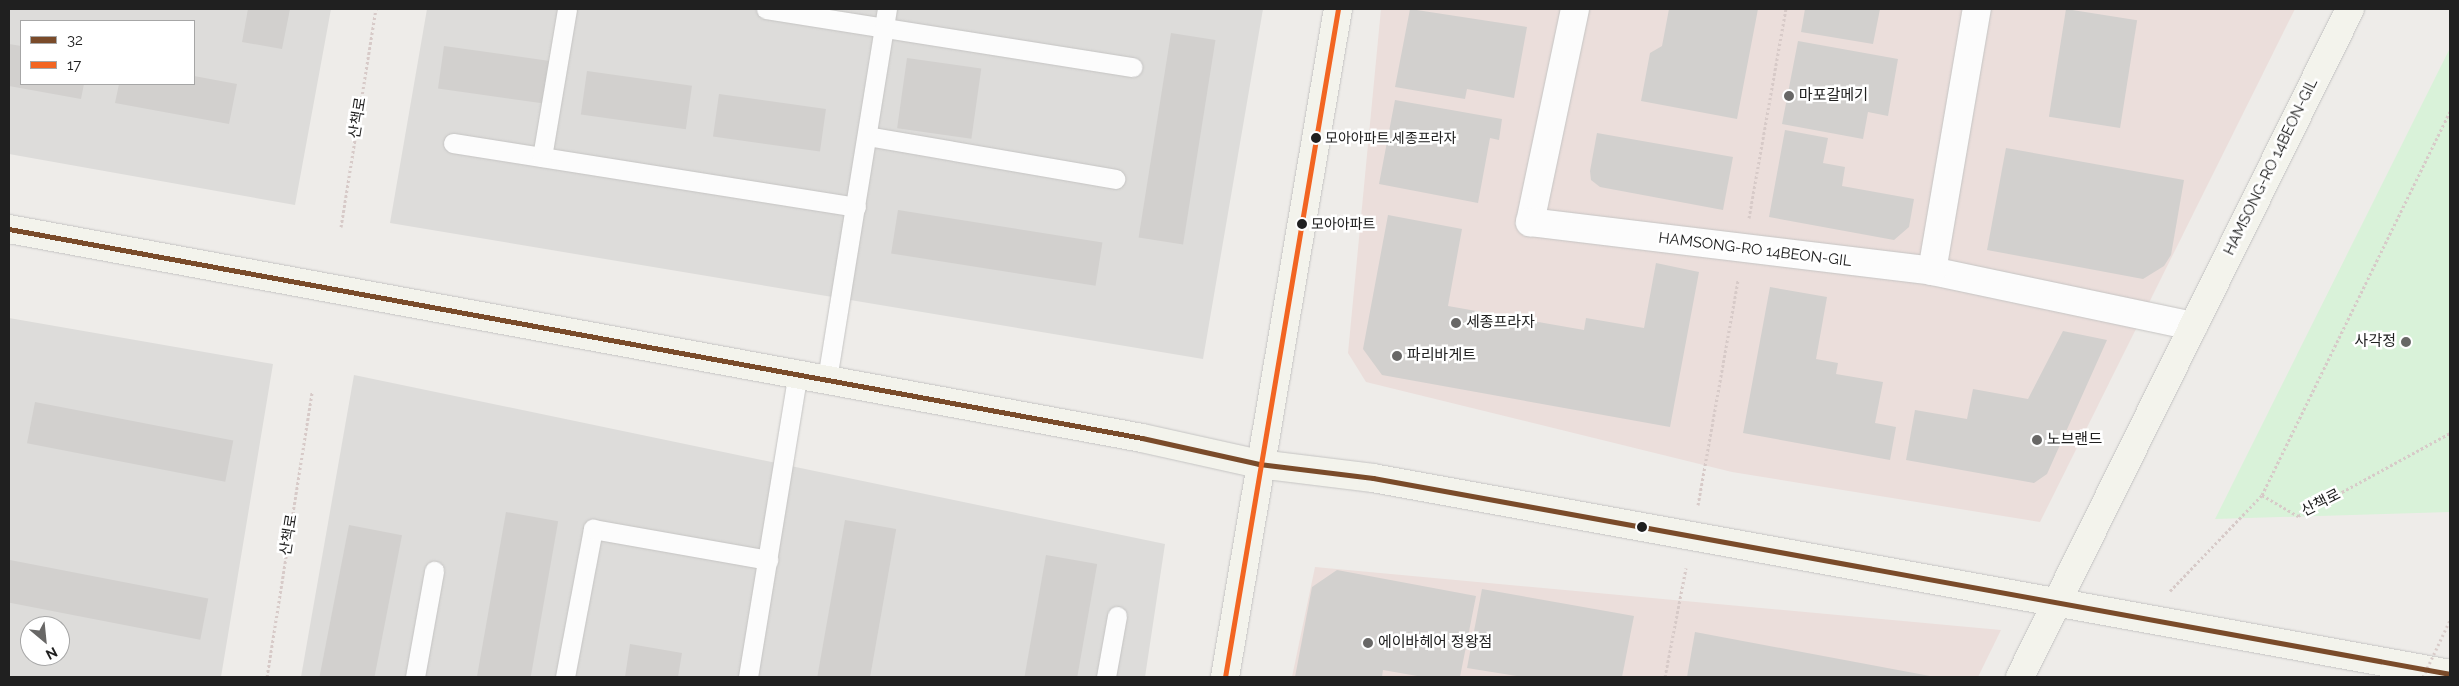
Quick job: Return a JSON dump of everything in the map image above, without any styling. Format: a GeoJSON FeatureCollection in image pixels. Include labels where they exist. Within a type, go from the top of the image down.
{"type":"FeatureCollection","features":[{"type":"Feature","properties":{"kind":"main road"},"geometry":{"type":"LineString","coordinates":[[1225,677],[1259,464],[1338,9]]}},
{"type":"Feature","properties":{"kind":"main road","name":"HAMSONG-RO 14BEON-GIL"},"geometry":{"type":"LineString","coordinates":[[2020,677],[2350,9]]}},
{"type":"Feature","properties":{"kind":"main road"},"geometry":{"type":"LineString","coordinates":[[9,229],[798,373],[1142,438],[1259,464],[1373,478],[2057,600],[2450,674]]}},
{"type":"Feature","properties":{"kind":"street","name":"HAMSONG-RO 14BEON-GIL"},"geometry":{"type":"LineString","coordinates":[[1575,9],[1530,222],[1932,271],[2193,326]]}},
{"type":"Feature","properties":{"kind":"street"},"geometry":{"type":"LineString","coordinates":[[1932,271],[1977,9]]}},
{"type":"Feature","properties":{"kind":"lane"},"geometry":{"type":"LineString","coordinates":[[542,157],[566,9]]}},
{"type":"Feature","properties":{"kind":"lane"},"geometry":{"type":"LineString","coordinates":[[766,9],[1132,67]]}},
{"type":"Feature","properties":{"kind":"lane"},"geometry":{"type":"LineString","coordinates":[[827,379],[856,207],[886,9]]}},
{"type":"Feature","properties":{"kind":"lane"},"geometry":{"type":"LineString","coordinates":[[866,136],[1115,179]]}},
{"type":"Feature","properties":{"kind":"lane"},"geometry":{"type":"LineString","coordinates":[[453,143],[856,207]]}},
{"type":"Feature","properties":{"kind":"lane"},"geometry":{"type":"LineString","coordinates":[[748,677],[798,373]]}},
{"type":"Feature","properties":{"kind":"lane"},"geometry":{"type":"LineString","coordinates":[[565,677],[593,529],[768,560]]}},
{"type":"Feature","properties":{"kind":"lane"},"geometry":{"type":"LineString","coordinates":[[415,677],[434,571]]}},
{"type":"Feature","properties":{"kind":"lane"},"geometry":{"type":"LineString","coordinates":[[1106,677],[1117,616]]}},
{"type":"Feature","properties":{"kind":"path","name":"산책로"},"geometry":{"type":"LineString","coordinates":[[341,227],[376,9]]}},
{"type":"Feature","properties":{"kind":"path"},"geometry":{"type":"LineString","coordinates":[[2145,617],[2262,495],[2450,112]]}},
{"type":"Feature","properties":{"kind":"path","name":"산책로"},"geometry":{"type":"LineString","coordinates":[[267,677],[312,392]]}},
{"type":"Feature","properties":{"kind":"path","name":"산책로"},"geometry":{"type":"LineString","coordinates":[[2262,495],[2298,516],[2450,433]]}},
{"type":"Feature","properties":{"kind":"path"},"geometry":{"type":"LineString","coordinates":[[1666,677],[1693,535]]}},
{"type":"Feature","properties":{"kind":"path"},"geometry":{"type":"LineString","coordinates":[[2424,677],[2450,620]]}},
{"type":"Feature","properties":{"kind":"shaded area"},"geometry":{"type":"Polygon","coordinates":[[[9,9],[331,9],[295,205],[9,154],[9,9]]]}},
{"type":"Feature","properties":{"kind":"shaded area"},"geometry":{"type":"Polygon","coordinates":[[[427,9],[1263,9],[1203,359],[390,223],[427,9]]]}},
{"type":"Feature","properties":{"kind":"shaded area"},"geometry":{"type":"Polygon","coordinates":[[[1381,9],[2295,9],[2040,522],[1732,472],[1366,382],[1348,353],[1381,9]]]}},
{"type":"Feature","properties":{"kind":"shaded area"},"geometry":{"type":"Polygon","coordinates":[[[9,318],[273,364],[221,677],[9,677],[9,318]]]}},
{"type":"Feature","properties":{"kind":"shaded area"},"geometry":{"type":"Polygon","coordinates":[[[354,375],[1165,544],[1145,677],[301,677],[354,375]]]}},
{"type":"Feature","properties":{"kind":"shaded area"},"geometry":{"type":"Polygon","coordinates":[[[1315,567],[2001,630],[1978,677],[1292,677],[1315,567]]]}},
{"type":"Feature","properties":{"kind":"green space"},"geometry":{"type":"Polygon","coordinates":[[[2450,48],[2450,512],[2215,519],[2450,48]]]}},
{"type":"Feature","properties":{"kind":"building"},"geometry":{"type":"Polygon","coordinates":[[[248,9],[290,9],[282,49],[242,42],[248,9]]]}},
{"type":"Feature","properties":{"kind":"building"},"geometry":{"type":"Polygon","coordinates":[[[1410,9],[1527,27],[1514,98],[1467,89],[1465,99],[1395,87],[1410,9]]]}},
{"type":"Feature","properties":{"kind":"building"},"geometry":{"type":"Polygon","coordinates":[[[1669,9],[1758,9],[1737,119],[1641,101],[1650,53],[1662,46],[1669,9]]]}},
{"type":"Feature","properties":{"kind":"building"},"geometry":{"type":"Polygon","coordinates":[[[1805,9],[1880,9],[1873,44],[1801,32],[1805,9]]]}},
{"type":"Feature","properties":{"kind":"building"},"geometry":{"type":"Polygon","coordinates":[[[2066,9],[2137,20],[2120,128],[2049,117],[2066,9]]]}},
{"type":"Feature","properties":{"kind":"building"},"geometry":{"type":"Polygon","coordinates":[[[1171,33],[1215,40],[1183,244],[1139,237],[1171,33]]]}},
{"type":"Feature","properties":{"kind":"building"},"geometry":{"type":"Polygon","coordinates":[[[1798,41],[1898,59],[1888,116],[1868,112],[1863,139],[1782,124],[1798,41]]]}},
{"type":"Feature","properties":{"kind":"building"},"geometry":{"type":"Polygon","coordinates":[[[9,44],[20,46],[20,85],[84,85],[81,99],[9,86],[9,44]]]}},
{"type":"Feature","properties":{"kind":"building"},"geometry":{"type":"Polygon","coordinates":[[[444,46],[550,61],[544,103],[438,89],[444,46]]]}},
{"type":"Feature","properties":{"kind":"building"},"geometry":{"type":"Polygon","coordinates":[[[907,58],[981,68],[971,139],[897,128],[907,58]]]}},
{"type":"Feature","properties":{"kind":"building"},"geometry":{"type":"Polygon","coordinates":[[[587,71],[692,86],[686,129],[581,115],[587,71]]]}},
{"type":"Feature","properties":{"kind":"building"},"geometry":{"type":"Polygon","coordinates":[[[195,76],[237,84],[229,124],[115,103],[119,85],[195,85],[195,76]]]}},
{"type":"Feature","properties":{"kind":"building"},"geometry":{"type":"Polygon","coordinates":[[[719,94],[826,109],[820,152],[713,137],[719,94]]]}},
{"type":"Feature","properties":{"kind":"building"},"geometry":{"type":"Polygon","coordinates":[[[1395,100],[1502,119],[1499,140],[1490,138],[1478,203],[1379,184],[1395,100]]]}},
{"type":"Feature","properties":{"kind":"building"},"geometry":{"type":"Polygon","coordinates":[[[1785,130],[1828,138],[1823,163],[1845,167],[1842,186],[1914,199],[1909,227],[1894,240],[1769,217],[1785,130]]]}},
{"type":"Feature","properties":{"kind":"building"},"geometry":{"type":"Polygon","coordinates":[[[1597,133],[1733,157],[1723,210],[1600,187],[1591,180],[1590,171],[1597,133]]]}},
{"type":"Feature","properties":{"kind":"building"},"geometry":{"type":"Polygon","coordinates":[[[2006,148],[2184,180],[2171,255],[2164,266],[2143,279],[1987,250],[2006,148]]]}},
{"type":"Feature","properties":{"kind":"building"},"geometry":{"type":"Polygon","coordinates":[[[898,210],[1102,242],[1096,286],[891,253],[898,210]]]}},
{"type":"Feature","properties":{"kind":"building","name":"세종프라자"},"geometry":{"type":"Polygon","coordinates":[[[1388,215],[1462,229],[1448,306],[1584,330],[1586,318],[1644,328],[1656,263],[1699,272],[1670,427],[1382,375],[1363,349],[1388,215]]]}},
{"type":"Feature","properties":{"kind":"building"},"geometry":{"type":"Polygon","coordinates":[[[1770,287],[1827,297],[1816,359],[1838,363],[1836,374],[1883,382],[1875,423],[1896,427],[1890,460],[1743,433],[1770,287]]]}},
{"type":"Feature","properties":{"kind":"building"},"geometry":{"type":"Polygon","coordinates":[[[2063,331],[2107,340],[2047,474],[2034,483],[1906,460],[1915,410],[1967,419],[1973,389],[2028,399],[2063,331]]]}},
{"type":"Feature","properties":{"kind":"building"},"geometry":{"type":"Polygon","coordinates":[[[35,402],[233,441],[225,482],[27,443],[35,402]]]}},
{"type":"Feature","properties":{"kind":"building"},"geometry":{"type":"Polygon","coordinates":[[[506,512],[558,521],[531,677],[477,677],[506,512]]]}},
{"type":"Feature","properties":{"kind":"building"},"geometry":{"type":"Polygon","coordinates":[[[845,520],[896,529],[870,677],[817,677],[845,520]]]}},
{"type":"Feature","properties":{"kind":"building"},"geometry":{"type":"Polygon","coordinates":[[[349,525],[402,535],[374,677],[320,676],[349,525]]]}},
{"type":"Feature","properties":{"kind":"building"},"geometry":{"type":"Polygon","coordinates":[[[1046,555],[1097,564],[1077,677],[1024,677],[1046,555]]]}},
{"type":"Feature","properties":{"kind":"building"},"geometry":{"type":"Polygon","coordinates":[[[10,560],[208,599],[200,640],[9,603],[10,560]]]}},
{"type":"Feature","properties":{"kind":"building"},"geometry":{"type":"Polygon","coordinates":[[[1337,570],[1476,596],[1460,677],[1423,677],[1383,670],[1382,677],[1295,677],[1312,587],[1337,570]]]}},
{"type":"Feature","properties":{"kind":"building"},"geometry":{"type":"Polygon","coordinates":[[[1482,589],[1634,616],[1622,677],[1523,677],[1467,668],[1482,589]]]}},
{"type":"Feature","properties":{"kind":"building"},"geometry":{"type":"Polygon","coordinates":[[[1695,632],[1930,676],[1930,677],[1687,677],[1695,632]]]}},
{"type":"Feature","properties":{"kind":"building"},"geometry":{"type":"Polygon","coordinates":[[[630,644],[682,653],[678,677],[625,677],[630,644]]]}},
{"type":"Feature","properties":{"kind":"transit line","name":"17"},"geometry":{"type":"LineString","coordinates":[[1225,677],[1338,9]]}},
{"type":"Feature","properties":{"kind":"transit line","name":"32"},"geometry":{"type":"LineString","coordinates":[[9,229],[1142,438],[1259,464],[1373,478],[2450,674]]}},
{"type":"Feature","properties":{"kind":"place","name":"마포갈메기"},"geometry":{"type":"Point","coordinates":[1789,96]}},
{"type":"Feature","properties":{"kind":"place","name":"모아아파트.세종프라자"},"geometry":{"type":"Point","coordinates":[1316,138]}},
{"type":"Feature","properties":{"kind":"place","name":"모아아파트"},"geometry":{"type":"Point","coordinates":[1302,224]}},
{"type":"Feature","properties":{"kind":"place","name":"세종프라자"},"geometry":{"type":"Point","coordinates":[1456,323]}},
{"type":"Feature","properties":{"kind":"place","name":"사각정"},"geometry":{"type":"Point","coordinates":[2406,342]}},
{"type":"Feature","properties":{"kind":"place","name":"파리바게트"},"geometry":{"type":"Point","coordinates":[1397,356]}},
{"type":"Feature","properties":{"kind":"place","name":"노브랜드"},"geometry":{"type":"Point","coordinates":[2037,440]}},
{"type":"Feature","properties":{"kind":"place","name":"에이바헤어 정왕점"},"geometry":{"type":"Point","coordinates":[1368,643]}}]}
